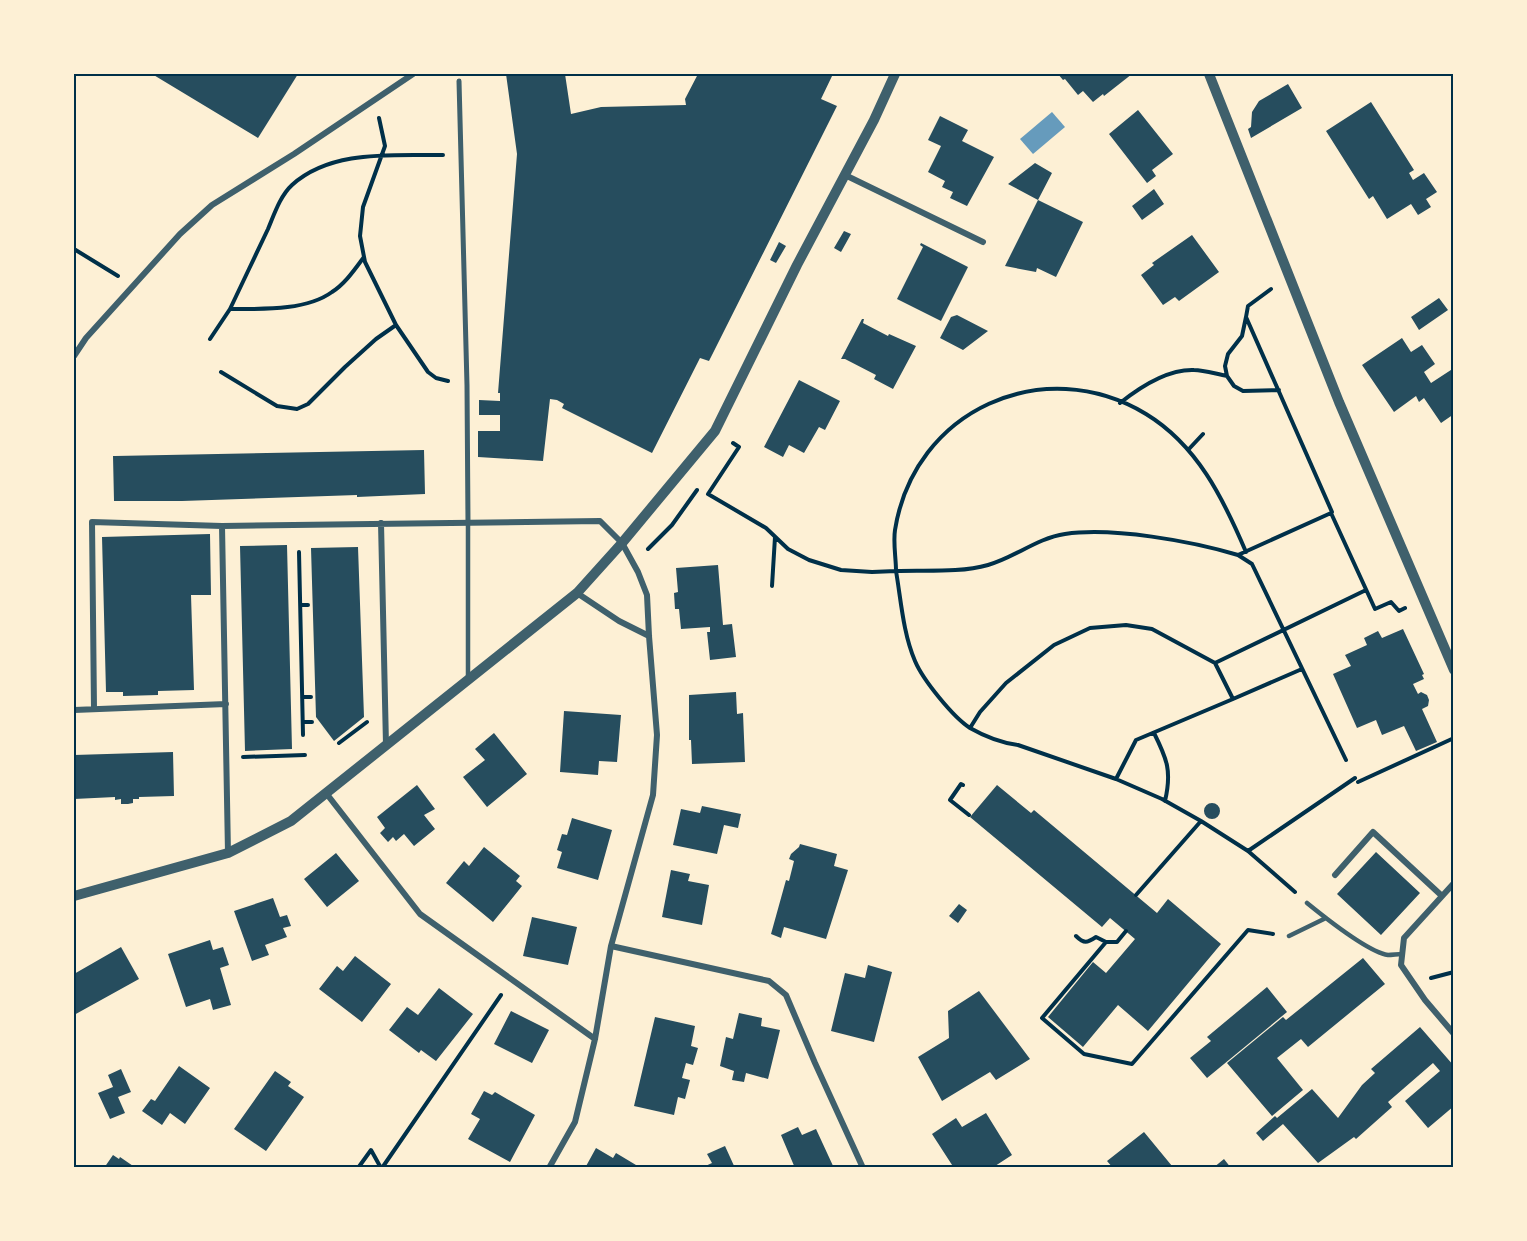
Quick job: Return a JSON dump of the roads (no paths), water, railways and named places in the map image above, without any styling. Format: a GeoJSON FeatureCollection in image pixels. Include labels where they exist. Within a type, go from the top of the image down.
{"type":"FeatureCollection","features":[{"type":"Feature","properties":{"kind":"street"},"geometry":{"type":"LineString","coordinates":[[74,356],[86,338],[180,234],[212,205],[413,74]]}},
{"type":"Feature","properties":{"kind":"street"},"geometry":{"type":"LineString","coordinates":[[74,896],[228,853],[291,821],[577,593],[622,543],[715,431],[797,265],[874,120],[895,74]]}},
{"type":"Feature","properties":{"kind":"street"},"geometry":{"type":"LineString","coordinates":[[1209,74],[1339,402],[1454,670]]}},
{"type":"Feature","properties":{"kind":"street"},"geometry":{"type":"LineString","coordinates":[[459,81],[467,385],[468,523]]}},
{"type":"Feature","properties":{"kind":"street"},"geometry":{"type":"LineString","coordinates":[[845,175],[983,242]]}},
{"type":"Feature","properties":{"kind":"street"},"geometry":{"type":"LineString","coordinates":[[94,709],[92,522],[222,526],[600,520],[622,543],[648,595],[657,735],[653,795],[612,946],[595,1039],[575,1122],[549,1167]]}},
{"type":"Feature","properties":{"kind":"street"},"geometry":{"type":"LineString","coordinates":[[381,523],[386,745]]}},
{"type":"Feature","properties":{"kind":"street"},"geometry":{"type":"LineString","coordinates":[[222,526],[228,853]]}},
{"type":"Feature","properties":{"kind":"street"},"geometry":{"type":"LineString","coordinates":[[577,593],[619,621],[649,636]]}},
{"type":"Feature","properties":{"kind":"street"},"geometry":{"type":"LineString","coordinates":[[74,710],[226,704]]}},
{"type":"Feature","properties":{"kind":"street"},"geometry":{"type":"LineString","coordinates":[[326,793],[420,914],[595,1039]]}},
{"type":"Feature","properties":{"kind":"street"},"geometry":{"type":"LineString","coordinates":[[1335,875],[1373,832],[1442,896]]}},
{"type":"Feature","properties":{"kind":"street"},"geometry":{"type":"LineString","coordinates":[[1454,883],[1404,938],[1401,965],[1425,1000],[1454,1034]]}},
{"type":"Feature","properties":{"kind":"street"},"geometry":{"type":"LineString","coordinates":[[612,946],[769,981],[786,995],[863,1167]]}},
{"type":"Feature","properties":{"kind":"lane"},"geometry":{"type":"LineString","coordinates":[[468,523],[468,680]]}},
{"type":"Feature","properties":{"kind":"lane"},"geometry":{"type":"LineString","coordinates":[[1308,903],[1360,941],[1387,955],[1402,954]]}},
{"type":"Feature","properties":{"kind":"lane"},"geometry":{"type":"LineString","coordinates":[[1289,936],[1326,918]]}},
{"type":"Feature","properties":{"kind":"water"},"geometry":{"type":"Polygon","coordinates":[[[1052,112],[1065,127],[1033,154],[1020,139],[1052,112]]]}}]}
